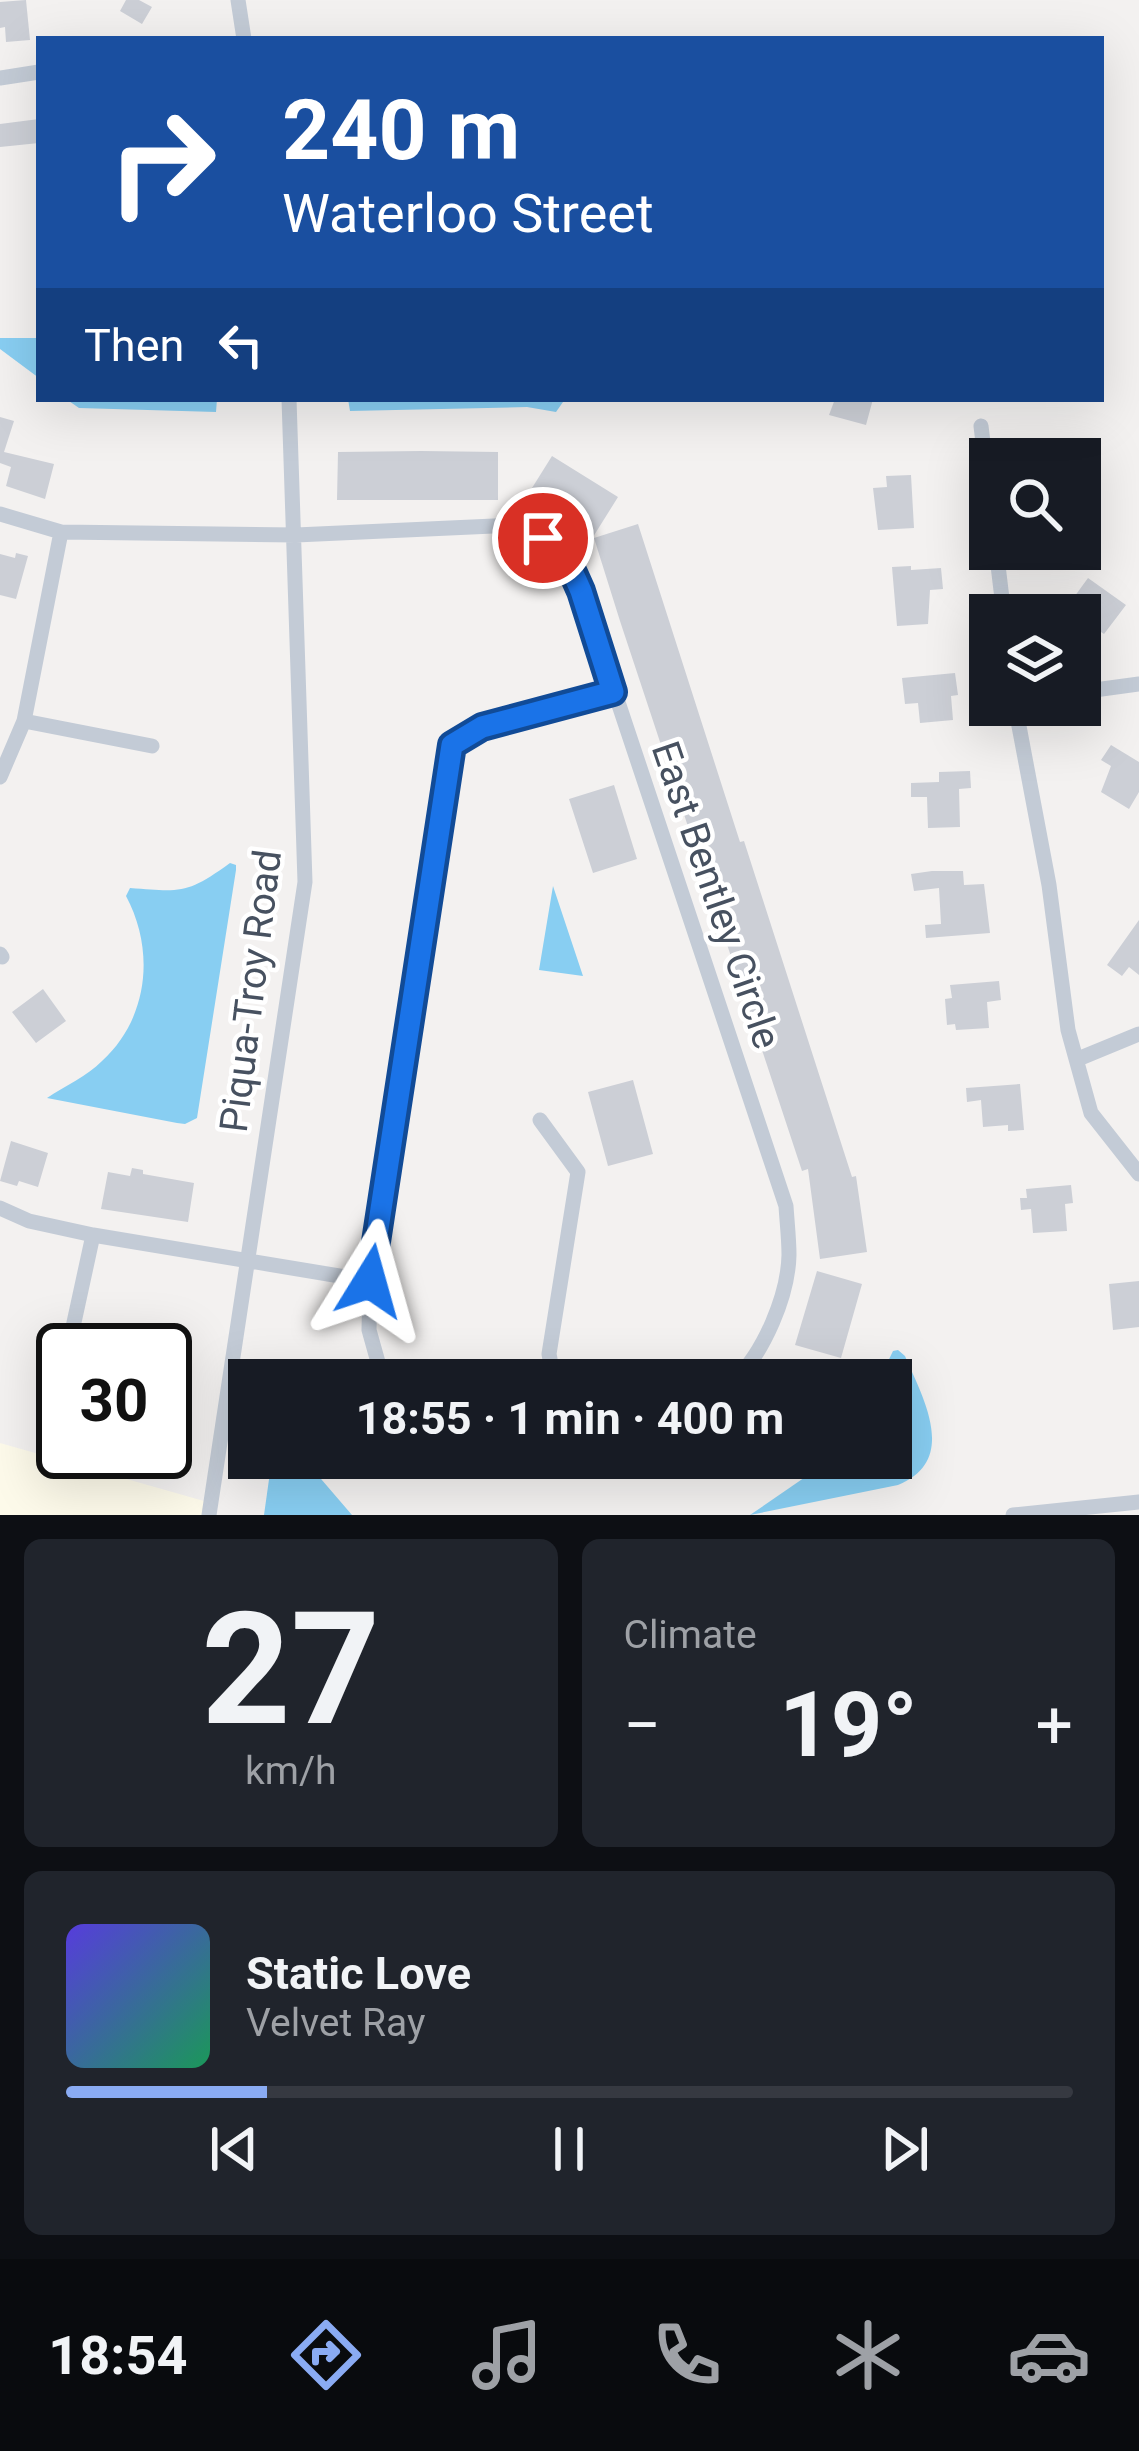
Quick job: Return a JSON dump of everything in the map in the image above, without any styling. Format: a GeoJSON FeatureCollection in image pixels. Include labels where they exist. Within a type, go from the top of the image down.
{"type":"FeatureCollection","features":[{"type":"Feature","properties":{"kind":"street"},"geometry":{"type":"LineString","coordinates":[[238,0],[244,36]]}},
{"type":"Feature","properties":{"kind":"street"},"geometry":{"type":"LineString","coordinates":[[0,79],[36,73]]}},
{"type":"Feature","properties":{"kind":"street","name":"Piqua-Troy Road"},"geometry":{"type":"LineString","coordinates":[[209,1515],[305,882],[289,402]]}},
{"type":"Feature","properties":{"kind":"street"},"geometry":{"type":"LineString","coordinates":[[981,426],[982,438]]}},
{"type":"Feature","properties":{"kind":"street","name":"East Bentley Circle"},"geometry":{"type":"LineString","coordinates":[[0,514],[61,532],[296,535],[517,526],[568,562],[785,1206],[789,1259],[774,1317],[753,1359]]}},
{"type":"Feature","properties":{"kind":"street"},"geometry":{"type":"LineString","coordinates":[[0,777],[24,721],[61,532]]}},
{"type":"Feature","properties":{"kind":"street"},"geometry":{"type":"LineString","coordinates":[[1101,689],[1139,684]]}},
{"type":"Feature","properties":{"kind":"street"},"geometry":{"type":"LineString","coordinates":[[377,1359],[368,1330],[370,1281],[452,745],[482,727],[613,692]]}},
{"type":"Feature","properties":{"kind":"street"},"geometry":{"type":"LineString","coordinates":[[24,721],[152,746]]}},
{"type":"Feature","properties":{"kind":"street"},"geometry":{"type":"LineString","coordinates":[[1019,726],[1049,885],[1068,1030],[1091,1113],[1139,1174]]}},
{"type":"Feature","properties":{"kind":"street"},"geometry":{"type":"LineString","coordinates":[[1078,1059],[1139,1034]]}},
{"type":"Feature","properties":{"kind":"street"},"geometry":{"type":"LineString","coordinates":[[540,1120],[578,1172],[550,1359]]}},
{"type":"Feature","properties":{"kind":"street"},"geometry":{"type":"LineString","coordinates":[[0,1208],[29,1221],[92,1235],[370,1281]]}},
{"type":"Feature","properties":{"kind":"street"},"geometry":{"type":"LineString","coordinates":[[74,1323],[92,1235]]}},
{"type":"Feature","properties":{"kind":"street"},"geometry":{"type":"LineString","coordinates":[[1013,1515],[1139,1502]]}},
{"type":"Feature","properties":{"kind":"shaded area"},"geometry":{"type":"Polygon","coordinates":[[[0,1443],[36,1453],[36,1479],[127,1479],[211,1503],[209,1515],[0,1515],[0,1443]]]}},
{"type":"Feature","properties":{"kind":"water"},"geometry":{"type":"Polygon","coordinates":[[[0,338],[36,338],[36,376],[0,349],[0,338]]]}},
{"type":"Feature","properties":{"kind":"water"},"geometry":{"type":"Polygon","coordinates":[[[70,402],[217,402],[216,412],[79,408],[70,402]]]}},
{"type":"Feature","properties":{"kind":"water"},"geometry":{"type":"Polygon","coordinates":[[[348,402],[563,402],[556,412],[527,407],[350,411],[348,402]]]}},
{"type":"Feature","properties":{"kind":"water"},"geometry":{"type":"Polygon","coordinates":[[[230,863],[236,870],[197,1118],[177,1123],[47,1098],[102,1061],[130,1025],[144,961],[126,896],[130,888],[183,889],[230,863]]]}},
{"type":"Feature","properties":{"kind":"water"},"geometry":{"type":"Polygon","coordinates":[[[553,886],[583,976],[539,970],[553,886]]]}},
{"type":"Feature","properties":{"kind":"water"},"geometry":{"type":"Polygon","coordinates":[[[898,1350],[906,1359],[889,1359],[898,1350]]]}},
{"type":"Feature","properties":{"kind":"water"},"geometry":{"type":"Polygon","coordinates":[[[912,1372],[927,1409],[932,1444],[912,1477],[912,1372]]]}},
{"type":"Feature","properties":{"kind":"water"},"geometry":{"type":"Polygon","coordinates":[[[269,1479],[321,1479],[352,1515],[264,1515],[269,1479]]]}},
{"type":"Feature","properties":{"kind":"water"},"geometry":{"type":"Polygon","coordinates":[[[802,1479],[908,1479],[898,1485],[750,1515],[802,1479]]]}},
{"type":"Feature","properties":{"kind":"building"},"geometry":{"type":"Polygon","coordinates":[[[26,0],[30,40],[6,42],[5,27],[0,28],[0,2],[26,0]]]}},
{"type":"Feature","properties":{"kind":"building"},"geometry":{"type":"Polygon","coordinates":[[[126,0],[152,7],[142,24],[120,11],[126,0]]]}},
{"type":"Feature","properties":{"kind":"building"},"geometry":{"type":"Polygon","coordinates":[[[36,119],[36,143],[0,147],[0,124],[36,119]]]}},
{"type":"Feature","properties":{"kind":"building"},"geometry":{"type":"Polygon","coordinates":[[[834,402],[872,402],[866,425],[829,415],[834,402]]]}},
{"type":"Feature","properties":{"kind":"building"},"geometry":{"type":"Polygon","coordinates":[[[0,417],[14,421],[4,452],[54,464],[45,499],[6,486],[11,467],[0,463],[0,417]]]}},
{"type":"Feature","properties":{"kind":"building"},"geometry":{"type":"Polygon","coordinates":[[[338,452],[498,452],[498,500],[337,500],[338,452]]]}},
{"type":"Feature","properties":{"kind":"building"},"geometry":{"type":"Polygon","coordinates":[[[552,456],[618,497],[593,537],[527,496],[552,456]]]}},
{"type":"Feature","properties":{"kind":"building"},"geometry":{"type":"Polygon","coordinates":[[[911,475],[914,528],[878,530],[873,488],[887,487],[886,476],[911,475]]]}},
{"type":"Feature","properties":{"kind":"building"},"geometry":{"type":"Polygon","coordinates":[[[638,524],[852,1177],[856,1176],[867,1252],[820,1259],[808,1169],[802,1171],[594,538],[638,524]]]}},
{"type":"Feature","properties":{"kind":"building"},"geometry":{"type":"Polygon","coordinates":[[[16,553],[28,556],[16,599],[0,595],[0,554],[15,558],[16,553]]]}},
{"type":"Feature","properties":{"kind":"building"},"geometry":{"type":"Polygon","coordinates":[[[911,566],[911,570],[941,568],[943,589],[930,590],[928,624],[897,626],[892,567],[911,566]]]}},
{"type":"Feature","properties":{"kind":"building"},"geometry":{"type":"Polygon","coordinates":[[[1088,578],[1126,605],[1104,634],[1101,594],[1076,594],[1088,578]]]}},
{"type":"Feature","properties":{"kind":"building"},"geometry":{"type":"Polygon","coordinates":[[[955,673],[958,695],[951,696],[953,720],[920,723],[918,703],[905,704],[902,678],[955,673]]]}},
{"type":"Feature","properties":{"kind":"building"},"geometry":{"type":"Polygon","coordinates":[[[1111,745],[1139,762],[1139,792],[1129,809],[1101,792],[1111,766],[1101,760],[1111,745]]]}},
{"type":"Feature","properties":{"kind":"building"},"geometry":{"type":"Polygon","coordinates":[[[970,771],[971,788],[959,789],[960,827],[928,828],[927,797],[911,797],[911,783],[939,782],[939,772],[970,771]]]}},
{"type":"Feature","properties":{"kind":"building"},"geometry":{"type":"Polygon","coordinates":[[[614,785],[637,859],[593,873],[569,799],[614,785]]]}},
{"type":"Feature","properties":{"kind":"building"},"geometry":{"type":"Polygon","coordinates":[[[963,871],[964,885],[984,884],[990,933],[926,938],[925,925],[941,924],[939,888],[914,891],[911,874],[963,871]]]}},
{"type":"Feature","properties":{"kind":"building"},"geometry":{"type":"Polygon","coordinates":[[[1139,920],[1139,975],[1129,967],[1122,976],[1107,965],[1139,920]]]}},
{"type":"Feature","properties":{"kind":"building"},"geometry":{"type":"Polygon","coordinates":[[[999,981],[1001,1000],[987,1002],[989,1028],[956,1030],[955,1024],[947,1025],[945,999],[952,998],[950,985],[999,981]]]}},
{"type":"Feature","properties":{"kind":"building"},"geometry":{"type":"Polygon","coordinates":[[[43,989],[66,1021],[36,1043],[12,1012],[43,989]]]}},
{"type":"Feature","properties":{"kind":"building"},"geometry":{"type":"Polygon","coordinates":[[[633,1080],[653,1154],[608,1166],[588,1092],[633,1080]]]}},
{"type":"Feature","properties":{"kind":"building"},"geometry":{"type":"Polygon","coordinates":[[[1020,1084],[1024,1130],[1008,1131],[1008,1125],[983,1127],[981,1100],[967,1102],[966,1088],[1020,1084]]]}},
{"type":"Feature","properties":{"kind":"building"},"geometry":{"type":"Polygon","coordinates":[[[11,1141],[48,1153],[38,1187],[0,1181],[11,1141]]]}},
{"type":"Feature","properties":{"kind":"building"},"geometry":{"type":"Polygon","coordinates":[[[132,1168],[194,1183],[188,1222],[101,1209],[108,1172],[130,1176],[132,1168]]]}},
{"type":"Feature","properties":{"kind":"building"},"geometry":{"type":"Polygon","coordinates":[[[1071,1185],[1073,1203],[1065,1204],[1067,1231],[1033,1233],[1031,1209],[1021,1210],[1020,1198],[1027,1198],[1026,1189],[1071,1185]]]}},
{"type":"Feature","properties":{"kind":"building"},"geometry":{"type":"Polygon","coordinates":[[[817,1271],[862,1284],[841,1358],[795,1345],[817,1271]]]}},
{"type":"Feature","properties":{"kind":"building"},"geometry":{"type":"Polygon","coordinates":[[[1139,1281],[1139,1327],[1113,1330],[1109,1284],[1139,1281]]]}},
{"type":"Feature","properties":{"kind":"route"},"geometry":{"type":"LineString","coordinates":[[370,1281],[452,745],[482,727],[613,692],[568,562],[543,538]]}}]}
